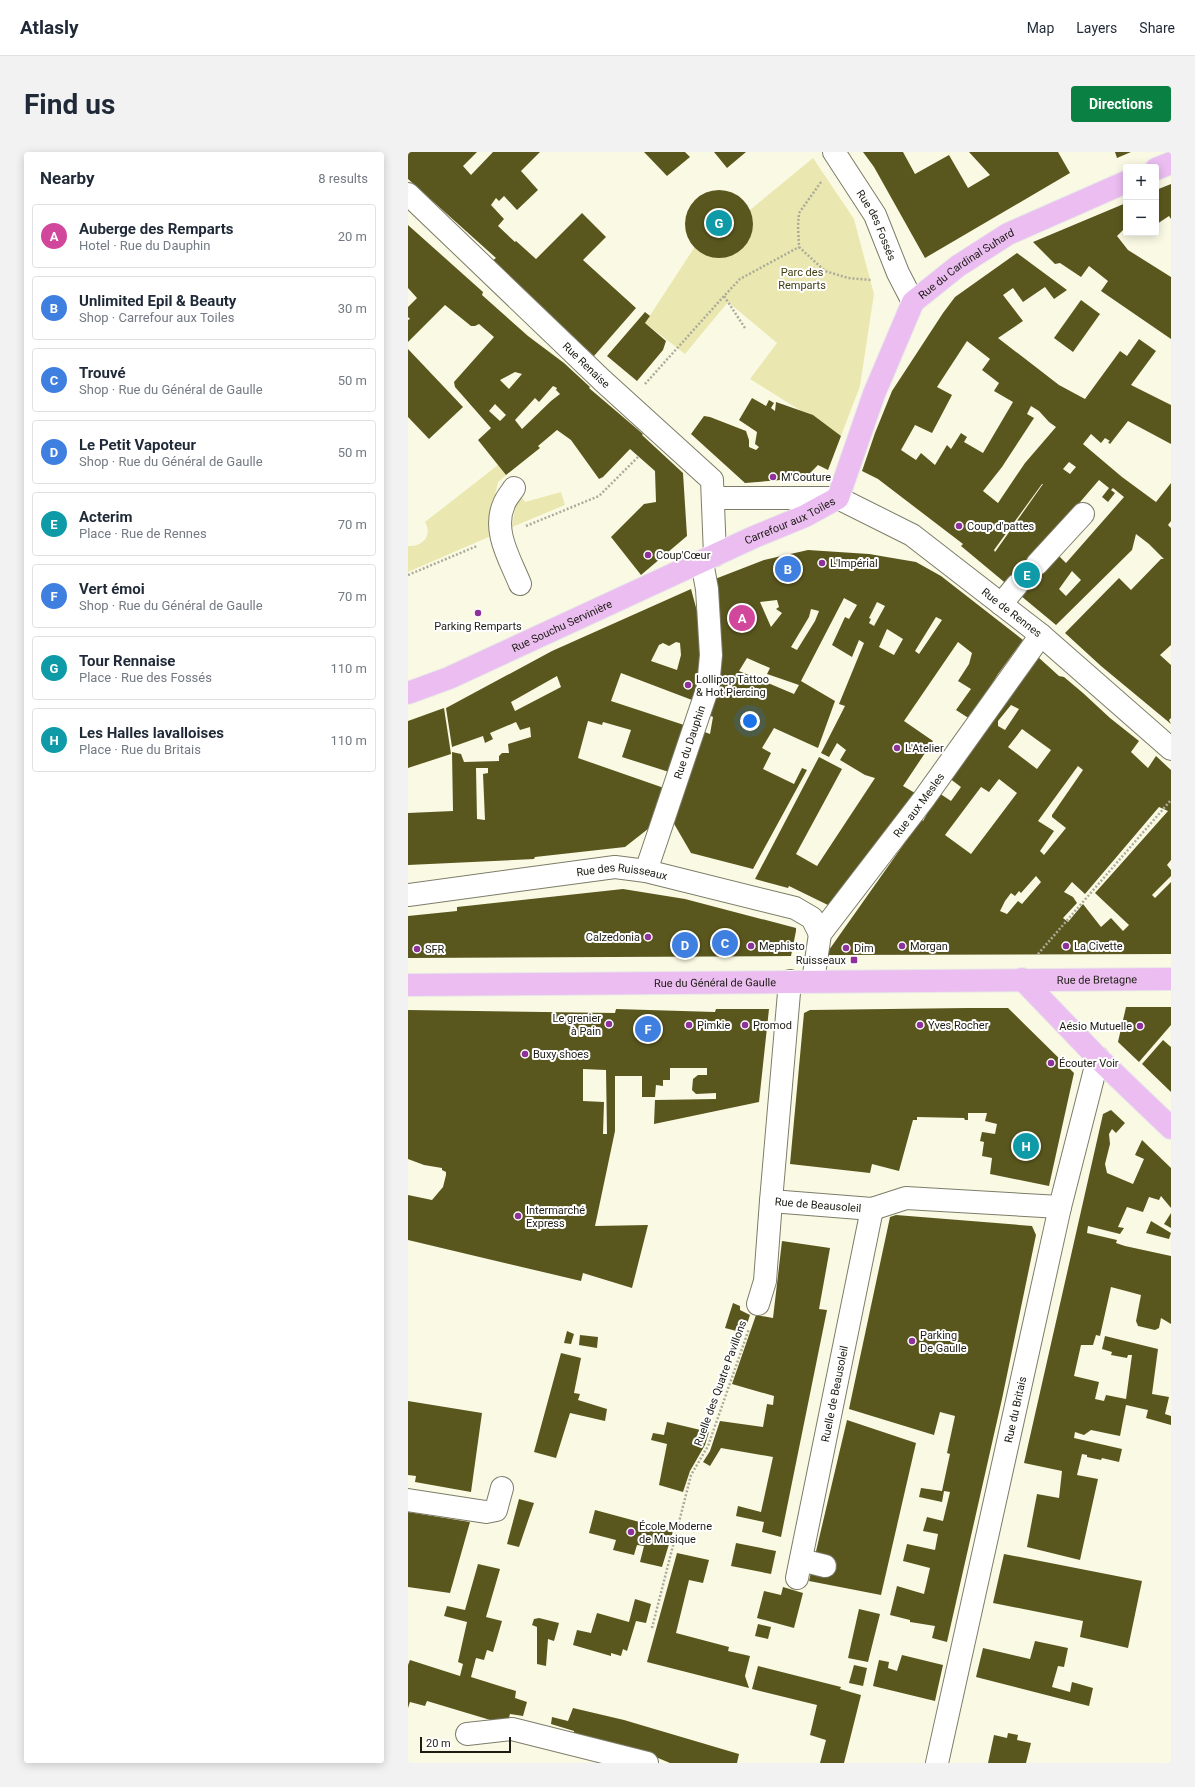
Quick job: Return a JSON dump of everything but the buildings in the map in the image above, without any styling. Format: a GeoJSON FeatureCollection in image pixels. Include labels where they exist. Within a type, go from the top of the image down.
{"type":"FeatureCollection","features":[{"type":"Feature","properties":{"kind":"main road"},"geometry":{"type":"LineString","coordinates":[[1159,168],[1171,163]]}},
{"type":"Feature","properties":{"kind":"main road","name":"Rue du Cardinal Suhard"},"geometry":{"type":"LineString","coordinates":[[838,498],[874,394],[913,302],[958,266],[1008,234],[1123,183]]}},
{"type":"Feature","properties":{"kind":"main road","name":"Carrefour aux Toiles"},"geometry":{"type":"LineString","coordinates":[[708,559],[805,516],[838,498]]}},
{"type":"Feature","properties":{"kind":"main road","name":"Rue Souchu Servinière"},"geometry":{"type":"LineString","coordinates":[[408,693],[449,678],[708,559]]}},
{"type":"Feature","properties":{"kind":"main road","name":"Rue de Bretagne"},"geometry":{"type":"LineString","coordinates":[[1022,979],[1171,978]]}},
{"type":"Feature","properties":{"kind":"main road"},"geometry":{"type":"LineString","coordinates":[[1022,979],[1098,1058],[1171,1128]]}},
{"type":"Feature","properties":{"kind":"main road","name":"Rue du Général de Gaulle"},"geometry":{"type":"LineString","coordinates":[[408,985],[1022,979]]}},
{"type":"Feature","properties":{"kind":"street","name":"Rue des Fossés"},"geometry":{"type":"LineString","coordinates":[[834,152],[875,215],[898,273],[913,302]]}},
{"type":"Feature","properties":{"kind":"street","name":"Rue Renaise"},"geometry":{"type":"LineString","coordinates":[[408,194],[603,381],[712,480],[713,498],[708,559]]}},
{"type":"Feature","properties":{"kind":"street"},"geometry":{"type":"LineString","coordinates":[[514,488],[504,503],[500,515],[499,533],[520,584]]}},
{"type":"Feature","properties":{"kind":"street","name":"Carrefour aux Toiles"},"geometry":{"type":"LineString","coordinates":[[713,498],[838,498]]}},
{"type":"Feature","properties":{"kind":"street","name":"Rue de Rennes"},"geometry":{"type":"LineString","coordinates":[[838,498],[912,535],[1041,635],[1171,749]]}},
{"type":"Feature","properties":{"kind":"street"},"geometry":{"type":"LineString","coordinates":[[1037,564],[1083,514]]}},
{"type":"Feature","properties":{"kind":"street","name":"Rue du Dauphin"},"geometry":{"type":"LineString","coordinates":[[646,871],[708,687],[711,655],[707,589],[708,559]]}},
{"type":"Feature","properties":{"kind":"street"},"geometry":{"type":"LineString","coordinates":[[1002,604],[1017,585]]}},
{"type":"Feature","properties":{"kind":"street","name":"Rue aux Mesles"},"geometry":{"type":"LineString","coordinates":[[813,981],[820,934],[923,800],[1041,635]]}},
{"type":"Feature","properties":{"kind":"street","name":"Rue des Ruisseaux"},"geometry":{"type":"LineString","coordinates":[[408,895],[615,867],[646,871],[795,908],[812,918],[818,927],[820,934]]}},
{"type":"Feature","properties":{"kind":"street","name":"Rue de Beausoleil"},"geometry":{"type":"LineString","coordinates":[[790,981],[771,1202],[872,1209],[906,1198],[1060,1208]]}},
{"type":"Feature","properties":{"kind":"street","name":"Rue du Britais"},"geometry":{"type":"LineString","coordinates":[[937,1763],[1060,1208],[1098,1058]]}},
{"type":"Feature","properties":{"kind":"street"},"geometry":{"type":"LineString","coordinates":[[758,1304],[765,1281],[771,1202]]}},
{"type":"Feature","properties":{"kind":"street","name":"Ruelle de Beausoleil"},"geometry":{"type":"LineString","coordinates":[[826,1566],[799,1569],[872,1209]]}},
{"type":"Feature","properties":{"kind":"street"},"geometry":{"type":"LineString","coordinates":[[408,1500],[448,1512],[486,1512],[496,1510],[502,1488]]}},
{"type":"Feature","properties":{"kind":"street"},"geometry":{"type":"LineString","coordinates":[[467,1734],[512,1729],[645,1763]]}},
{"type":"Feature","properties":{"kind":"path"},"geometry":{"type":"LineString","coordinates":[[823,179],[799,213],[799,247],[825,271],[848,278],[876,280]]}},
{"type":"Feature","properties":{"kind":"path"},"geometry":{"type":"LineString","coordinates":[[640,389],[740,280],[799,247]]}},
{"type":"Feature","properties":{"kind":"path"},"geometry":{"type":"LineString","coordinates":[[724,296],[745,328]]}},
{"type":"Feature","properties":{"kind":"path"},"geometry":{"type":"LineString","coordinates":[[1022,979],[1037,955],[1171,800]]}},
{"type":"Feature","properties":{"kind":"path","name":"Ruelle des Quatre Pavillons"},"geometry":{"type":"LineString","coordinates":[[652,1628],[691,1475],[708,1446],[758,1304]]}},
{"type":"Feature","properties":{"kind":"green space","name":"Parc des Remparts"},"geometry":{"type":"Polygon","coordinates":[[[813,158],[854,219],[874,294],[860,386],[841,436],[750,379],[777,343],[728,302],[685,354],[645,323],[694,248],[745,246],[750,210],[813,158]]]}},
{"type":"Feature","properties":{"kind":"green space"},"geometry":{"type":"Polygon","coordinates":[[[498,465],[506,475],[498,482],[494,499],[491,536],[408,572],[408,546],[418,545],[425,540],[428,532],[425,522],[498,465]]]}},
{"type":"Feature","properties":{"kind":"green space"},"geometry":{"type":"Polygon","coordinates":[[[561,492],[565,505],[512,527],[515,508],[522,497],[525,502],[561,492]]]}},
{"type":"Feature","properties":{"kind":"tunnel"},"geometry":{"type":"LineString","coordinates":[[1017,585],[1037,564]]}},
{"type":"Feature","properties":{"kind":"place","name":"Tour Rennaise"},"geometry":{"type":"Point","coordinates":[719,223]}},
{"type":"Feature","properties":{"kind":"place","name":"M'Couture"},"geometry":{"type":"Point","coordinates":[773,477]}},
{"type":"Feature","properties":{"kind":"place","name":"Coup d'pattes"},"geometry":{"type":"Point","coordinates":[959,526]}},
{"type":"Feature","properties":{"kind":"place","name":"Coup'Cœur"},"geometry":{"type":"Point","coordinates":[648,555]}},
{"type":"Feature","properties":{"kind":"place","name":"L'Impérial"},"geometry":{"type":"Point","coordinates":[822,563]}},
{"type":"Feature","properties":{"kind":"place","name":"Unlimited Epil & Beauty"},"geometry":{"type":"Point","coordinates":[788,569]}},
{"type":"Feature","properties":{"kind":"place","name":"Acterim"},"geometry":{"type":"Point","coordinates":[1027,575]}},
{"type":"Feature","properties":{"kind":"place","name":"Parking Remparts"},"geometry":{"type":"Point","coordinates":[478,613]}},
{"type":"Feature","properties":{"kind":"place","name":"Auberge des Remparts"},"geometry":{"type":"Point","coordinates":[742,618]}},
{"type":"Feature","properties":{"kind":"place","name":"Lollipop Tattoo & Hot Piercing"},"geometry":{"type":"Point","coordinates":[688,685]}},
{"type":"Feature","properties":{"kind":"place","name":"L'Atelier"},"geometry":{"type":"Point","coordinates":[897,748]}},
{"type":"Feature","properties":{"kind":"place","name":"Calzedonia"},"geometry":{"type":"Point","coordinates":[648,937]}},
{"type":"Feature","properties":{"kind":"place","name":"Trouvé"},"geometry":{"type":"Point","coordinates":[725,943]}},
{"type":"Feature","properties":{"kind":"place","name":"Le Petit Vapoteur"},"geometry":{"type":"Point","coordinates":[685,945]}},
{"type":"Feature","properties":{"kind":"place","name":"Mephisto"},"geometry":{"type":"Point","coordinates":[751,946]}},
{"type":"Feature","properties":{"kind":"place","name":"Morgan"},"geometry":{"type":"Point","coordinates":[902,946]}},
{"type":"Feature","properties":{"kind":"place","name":"La Civette"},"geometry":{"type":"Point","coordinates":[1066,946]}},
{"type":"Feature","properties":{"kind":"place","name":"Dim"},"geometry":{"type":"Point","coordinates":[846,948]}},
{"type":"Feature","properties":{"kind":"place","name":"SFR"},"geometry":{"type":"Point","coordinates":[417,949]}},
{"type":"Feature","properties":{"kind":"place","name":"Ruisseaux"},"geometry":{"type":"Point","coordinates":[854,960]}},
{"type":"Feature","properties":{"kind":"place","name":"Le grenier à Pain"},"geometry":{"type":"Point","coordinates":[609,1024]}},
{"type":"Feature","properties":{"kind":"place","name":"Pimkie"},"geometry":{"type":"Point","coordinates":[689,1025]}},
{"type":"Feature","properties":{"kind":"place","name":"Promod"},"geometry":{"type":"Point","coordinates":[745,1025]}},
{"type":"Feature","properties":{"kind":"place","name":"Yves Rocher"},"geometry":{"type":"Point","coordinates":[920,1025]}},
{"type":"Feature","properties":{"kind":"place","name":"Aésio Mutuelle"},"geometry":{"type":"Point","coordinates":[1140,1026]}},
{"type":"Feature","properties":{"kind":"place","name":"Vert émoi"},"geometry":{"type":"Point","coordinates":[648,1029]}},
{"type":"Feature","properties":{"kind":"place","name":"Buxy shoes"},"geometry":{"type":"Point","coordinates":[525,1054]}},
{"type":"Feature","properties":{"kind":"place","name":"Écouter Voir"},"geometry":{"type":"Point","coordinates":[1051,1063]}},
{"type":"Feature","properties":{"kind":"place","name":"Les Halles lavalloises"},"geometry":{"type":"Point","coordinates":[1026,1146]}},
{"type":"Feature","properties":{"kind":"place","name":"Intermarché Express"},"geometry":{"type":"Point","coordinates":[518,1216]}},
{"type":"Feature","properties":{"kind":"place","name":"Parking De Gaulle"},"geometry":{"type":"Point","coordinates":[912,1341]}},
{"type":"Feature","properties":{"kind":"place","name":"École Moderne de Musique"},"geometry":{"type":"Point","coordinates":[631,1532]}}]}
